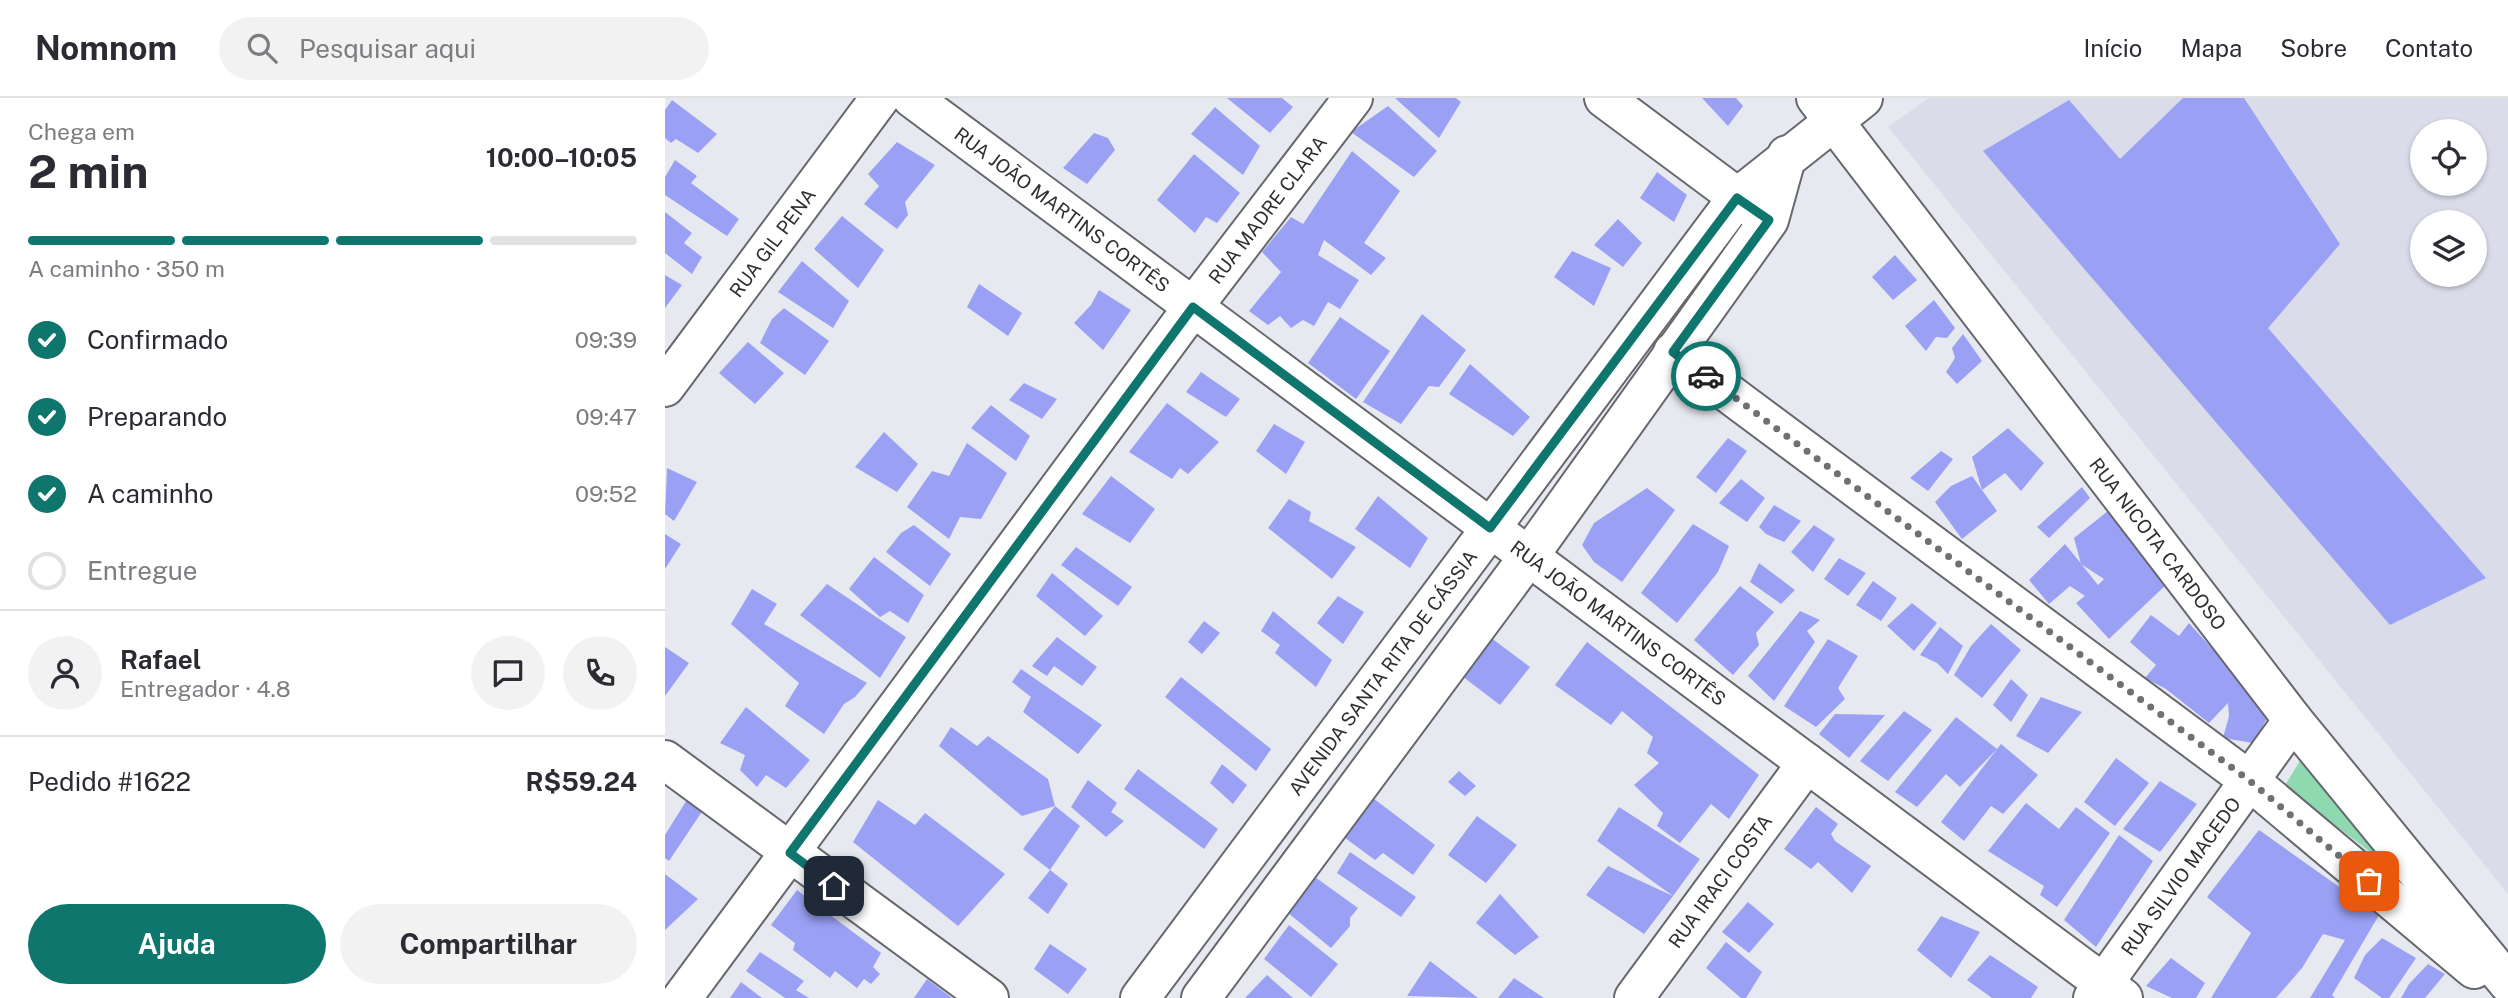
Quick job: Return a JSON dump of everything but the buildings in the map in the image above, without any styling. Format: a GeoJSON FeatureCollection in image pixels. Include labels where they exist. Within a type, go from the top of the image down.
{"type":"FeatureCollection","features":[{"type":"Feature","properties":{"kind":"street","name":"RUA GIL PENA"},"geometry":{"type":"LineString","coordinates":[[665,387],[880,98]]}},
{"type":"Feature","properties":{"kind":"street","name":"RUA JOÃO MARTINS CORTÊS"},"geometry":{"type":"LineString","coordinates":[[912,98],[1807,763],[2107,993]]}},
{"type":"Feature","properties":{"kind":"street","name":"RUA MADRE CLARA"},"geometry":{"type":"LineString","coordinates":[[682,998],[1193,307],[1353,98]]}},
{"type":"Feature","properties":{"kind":"street"},"geometry":{"type":"LineString","coordinates":[[1604,98],[1769,220]]}},
{"type":"Feature","properties":{"kind":"street","name":"AVENIDA SANTA RITA DE CÁSSIA"},"geometry":{"type":"LineString","coordinates":[[1140,998],[1737,198],[1787,155],[1837,105]]}},
{"type":"Feature","properties":{"kind":"street","name":"RUA NICOTA CARDOSO"},"geometry":{"type":"LineString","coordinates":[[1837,105],[2293,720],[2508,983]]}},
{"type":"Feature","properties":{"kind":"street"},"geometry":{"type":"LineString","coordinates":[[1201,998],[1529,556],[1769,220],[1787,155]]}},
{"type":"Feature","properties":{"kind":"street"},"geometry":{"type":"LineString","coordinates":[[1673,352],[2250,781],[2508,998]]}},
{"type":"Feature","properties":{"kind":"street"},"geometry":{"type":"LineString","coordinates":[[1585,401],[1621,427]]}},
{"type":"Feature","properties":{"kind":"street","name":"RUA SILVIO MACEDO"},"geometry":{"type":"LineString","coordinates":[[2107,993],[2293,720]]}},
{"type":"Feature","properties":{"kind":"street"},"geometry":{"type":"LineString","coordinates":[[665,760],[989,998]]}},
{"type":"Feature","properties":{"kind":"street","name":"RUA IRACI COSTA"},"geometry":{"type":"LineString","coordinates":[[1634,998],[1807,763]]}},
{"type":"Feature","properties":{"kind":"shaded area"},"geometry":{"type":"Polygon","coordinates":[[[1929,98],[2508,98],[2508,894],[1888,127],[1929,98]]]}},
{"type":"Feature","properties":{"kind":"green space"},"geometry":{"type":"Polygon","coordinates":[[[2301,759],[2381,855],[2368,850],[2284,787],[2301,759]]]}},
{"type":"Feature","properties":{"kind":"way so far"},"geometry":{"type":"LineString","coordinates":[[1706,376],[2250,781],[2369,881]]}},
{"type":"Feature","properties":{"kind":"route"},"geometry":{"type":"LineString","coordinates":[[834,886],[790,853],[1193,307],[1490,528],[1737,198],[1769,220],[1673,352],[1706,376]]}}]}
